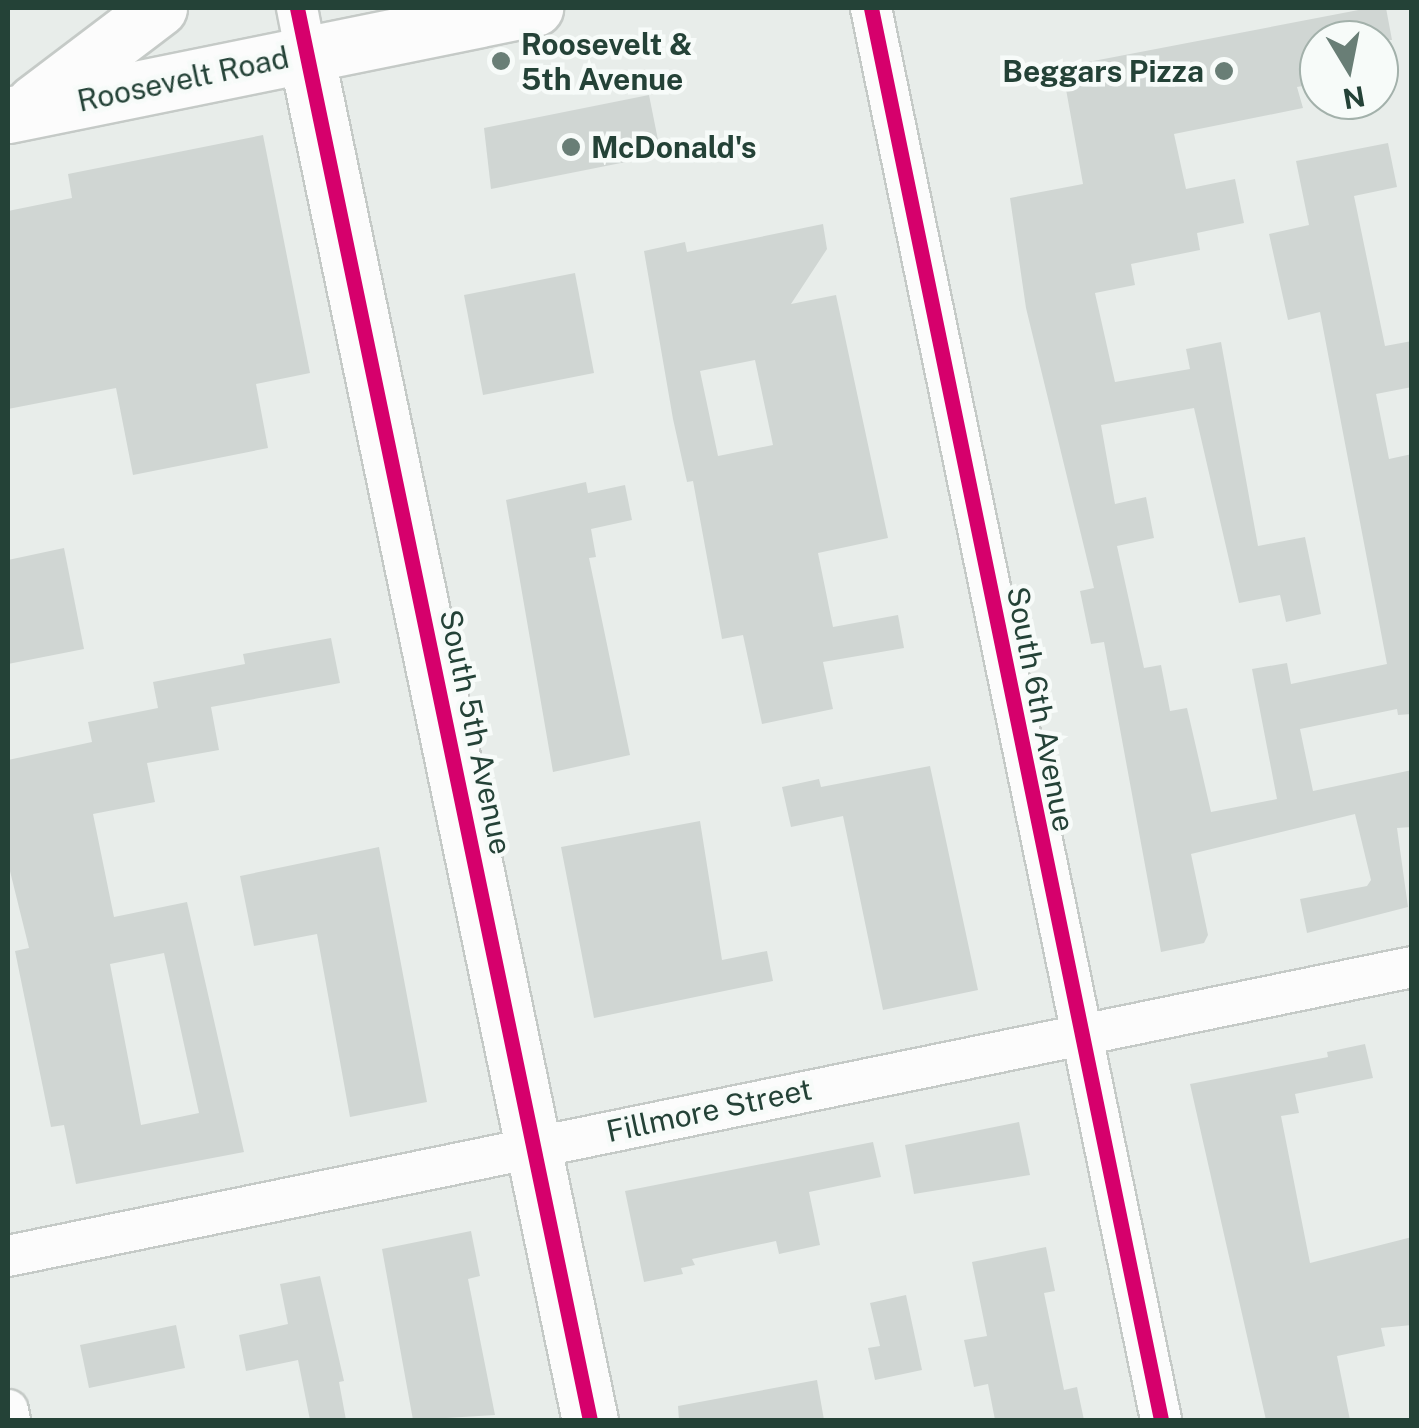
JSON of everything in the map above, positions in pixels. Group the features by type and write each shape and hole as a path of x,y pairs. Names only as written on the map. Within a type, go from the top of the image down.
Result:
{"street":[{"path":"15,114 159,8"},
{"name":"Roosevelt Road","path":"15,114 302,31 535,8"},
{"name":"South 6th Avenue","path":"871,8 1161,1420"},
{"name":"South 5th Avenue","path":"302,31 590,1420"},
{"name":"Fillmore Street","path":"8,1256 1412,966"},
{"path":"8,1410 10,1420"}],"building":[{"path":"1386,8 1388,20 1307,20"},
{"path":"1299,21 1299,109 1174,134 1186,189 1235,179 1244,223 1197,233 1200,250 1131,264 1135,285 1095,293 1115,382 1190,369 1186,349 1221,342 1258,546 1305,537 1321,614 1286,622 1280,595 1239,603 1194,408 1101,425 1115,504 1146,497 1154,538 1117,546 1144,668 1161,665 1170,711 1187,708 1211,812 1277,799 1252,669 1287,663 1291,684 1387,664 1320,312 1288,320 1269,234 1309,225 1296,161 1388,143 1397,187 1354,196 1385,346 1412,341 1412,387 1376,394 1389,459 1412,454 1412,714 1398,715 1397,709 1300,729 1313,791 1412,770 1412,827 1397,828 1408,907 1307,933 1300,899 1367,886 1371,880 1355,814 1191,854 1208,935 1204,943 1161,952 1104,642 1091,644 1080,591 1094,588 1026,308 1010,198 1083,184 1062,67"},
{"name":"McDonald's","path":"649,95 661,155 491,189 484,128"},
{"path":"263,135 310,373 256,384 268,448 133,475 116,388 8,409 8,211 72,198 68,174"},
{"path":"823,224 827,249 791,304 836,295 888,538 818,553 833,627 898,615 904,648 823,662 833,709 762,724 743,635 722,639 693,481 687,482 673,419 644,251 685,242 687,252","holes":["755,360 773,445 718,456 700,371"]},
{"path":"575,273 594,373 483,395 464,295"},
{"path":"586,482 588,493 625,485 632,520 591,529 596,557 589,558 630,755 553,772 506,500"},
{"path":"64,548 84,649 8,664 8,560"},
{"path":"331,638 340,683 211,707 219,750 147,763 155,802 93,814 114,917 187,902 244,1152 76,1184 64,1125 51,1127 15,951 29,948 8,863 8,760 92,742 88,722 158,708 153,682 245,664 243,654","holes":["164,953 199,1113 141,1125 110,964"]},
{"path":"930,766 978,990 883,1010 843,816 791,827 782,787 819,779 821,787"},
{"path":"700,821 722,960 767,951 773,981 594,1018 561,847"},
{"path":"379,847 427,1102 350,1117 317,934 254,946 240,876"},
{"path":"1365,1044 1373,1078 1295,1094 1299,1113 1281,1116 1310,1263 1412,1237 1412,1325 1381,1328 1385,1346 1337,1356 1350,1420 1266,1420 1190,1084 1328,1057 1327,1052"},
{"path":"1019,1122 1030,1175 914,1194 905,1145"},
{"path":"873,1142 881,1177 809,1192 820,1245 779,1254 776,1241 692,1259 695,1265 681,1268 683,1274 644,1282 625,1191"},
{"path":"471,1231 480,1276 468,1279 495,1415 413,1420 382,1249"},
{"path":"1046,1247 1055,1291 1044,1293 1064,1390 1077,1387 1084,1420 995,1420 988,1384 974,1387 964,1340 987,1336 972,1262"},
{"path":"320,1276 344,1381 339,1382 346,1420 310,1420 298,1360 246,1371 239,1335 288,1324 280,1284"},
{"path":"906,1295 922,1370 875,1380 868,1348 880,1346 870,1303"},
{"path":"176,1325 185,1368 89,1388 80,1345"},
{"path":"817,1380 824,1420 679,1420 678,1406"}],"cycle path":[{"path":"297,8 590,1420"},
{"path":"871,8 1161,1420"}],"place":[{"name":"Roosevelt & 5th Avenue","path":"501,61"},
{"name":"Beggars Pizza","path":"1224,71"},
{"name":"McDonald's","path":"571,147"}]}
